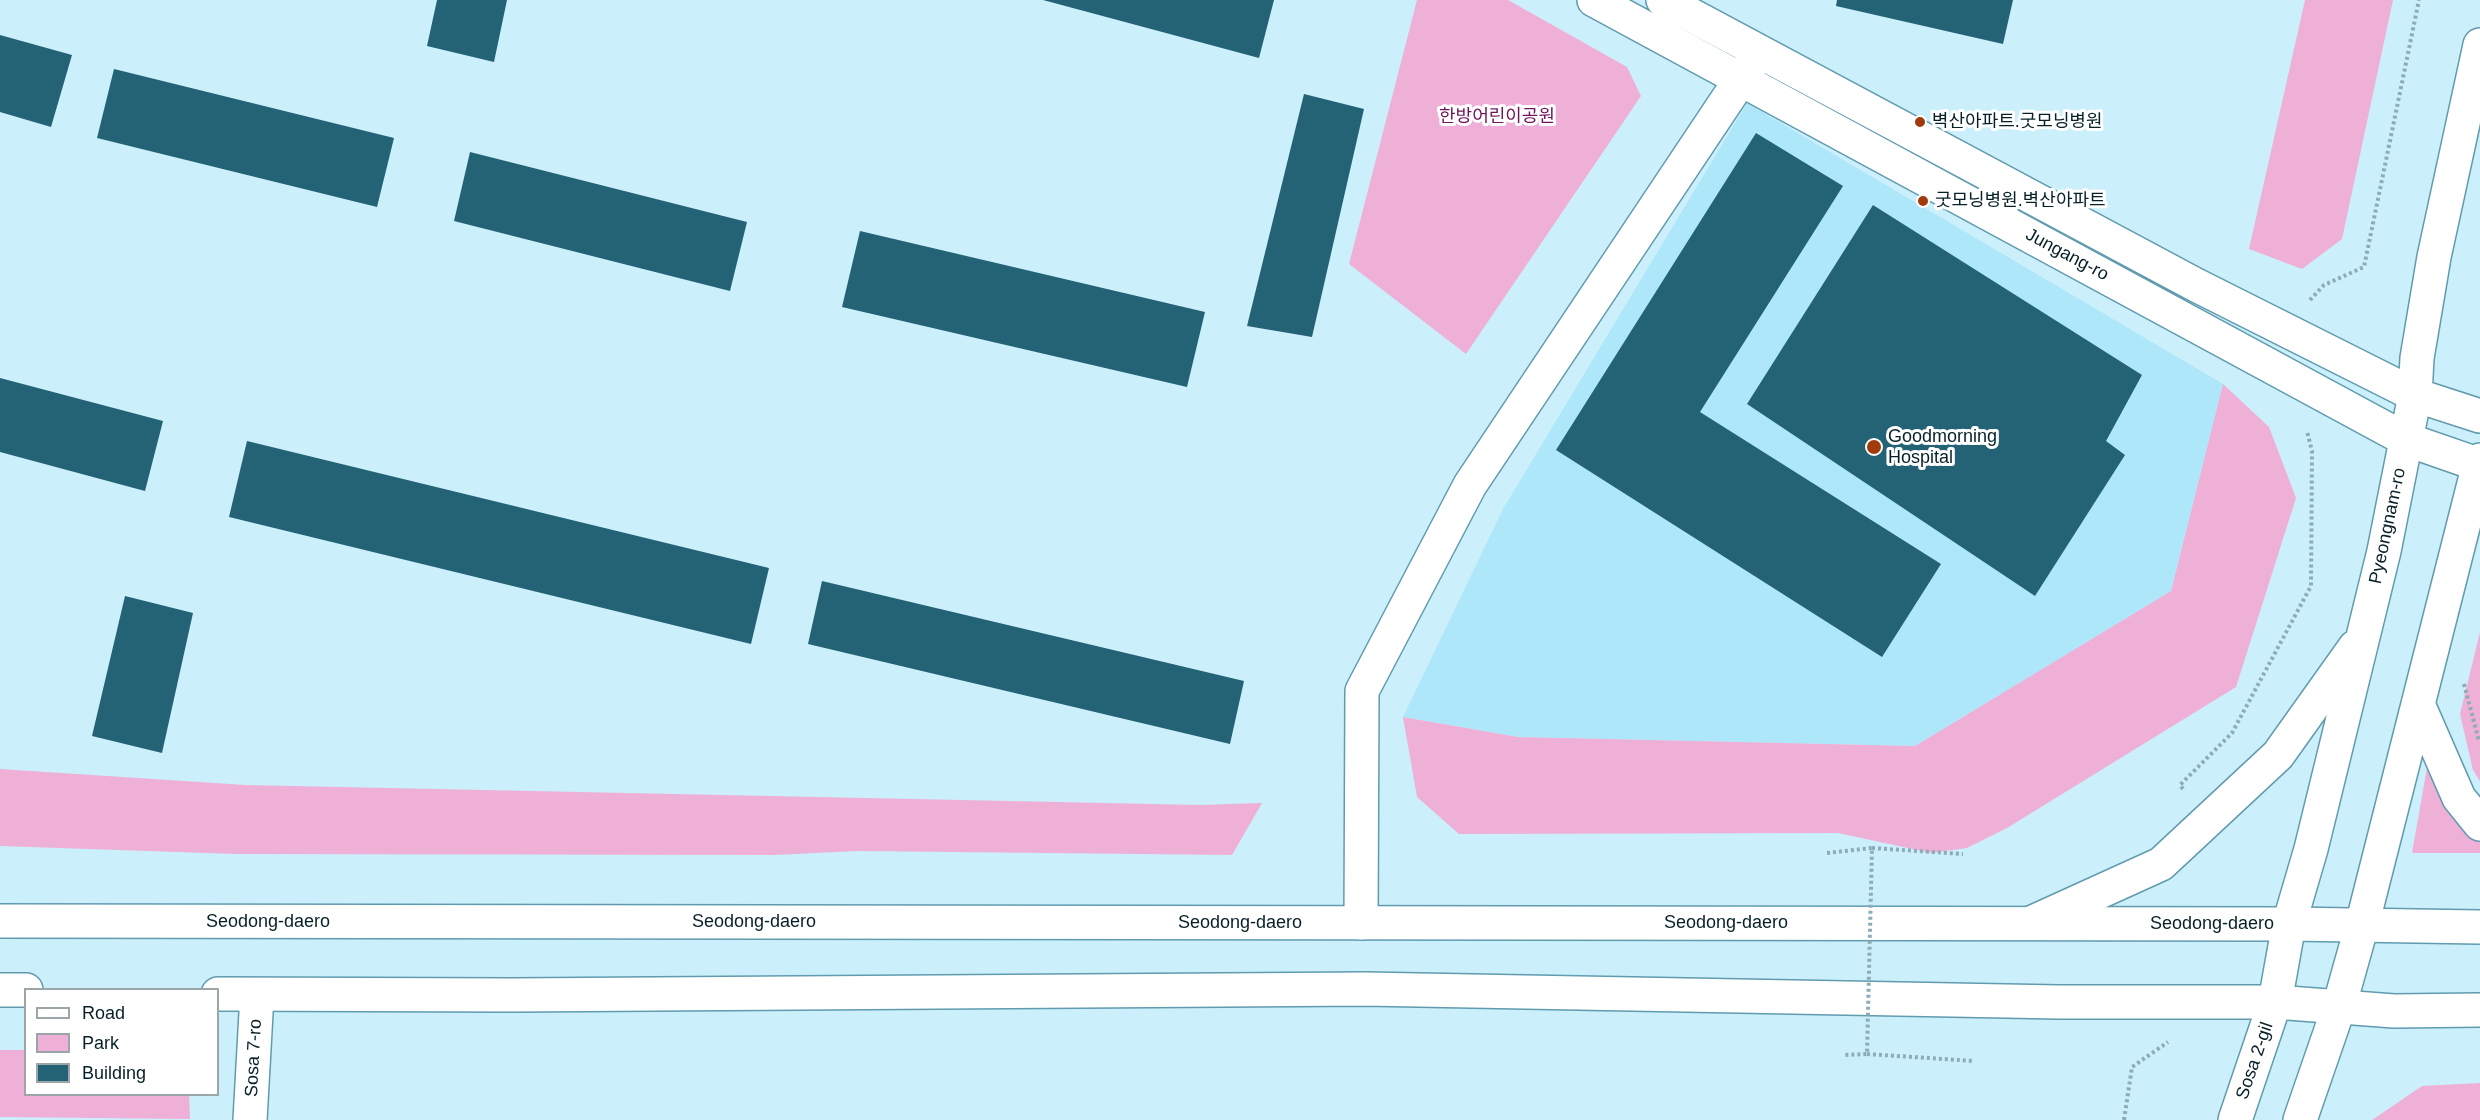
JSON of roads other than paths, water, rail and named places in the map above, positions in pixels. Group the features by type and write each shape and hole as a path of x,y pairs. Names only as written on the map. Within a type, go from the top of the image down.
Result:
{"main road":[{"name":"Jungang-ro","path":"1594,0 2406,439 2480,464"},
{"name":"Jungang-ro","path":"1663,0 2196,285 2415,395 2480,416"},
{"name":"Pyeongnam-ro","path":"2275,1002 2289,924 2311,849 2384,551 2415,395 2417,358 2434,256 2480,45"},
{"path":"1361,923 1362,690 1470,485 1759,51"},
{"path":"2300,1120 2339,1007 2362,925 2480,464"},
{"path":"2031,923 2161,864 2278,755 2364,633"},
{"path":"2418,704 2459,798 2480,824"},
{"name":"Seodong-daero","path":"0,921 2031,923 2480,927"},
{"path":"219,994 525,995 1365,988 2048,1002 2275,1002 2394,1011 2480,1010"},
{"path":"0,990 24,990"},
{"name":"Sosa 7-ro","path":"250,1120 257,995"},
{"name":"Sosa 2-gil","path":"2235,1120 2275,1002"}],"place":[{"name":"벽산아파트.굿모닝병원","path":"1920,122"},
{"name":"굿모닝병원.벽산아파트","path":"1923,201"},
{"name":"Goodmorning Hospital","path":"1874,447"}],"park label":[{"name":"한방어린이공원","path":"1497,117"}]}
